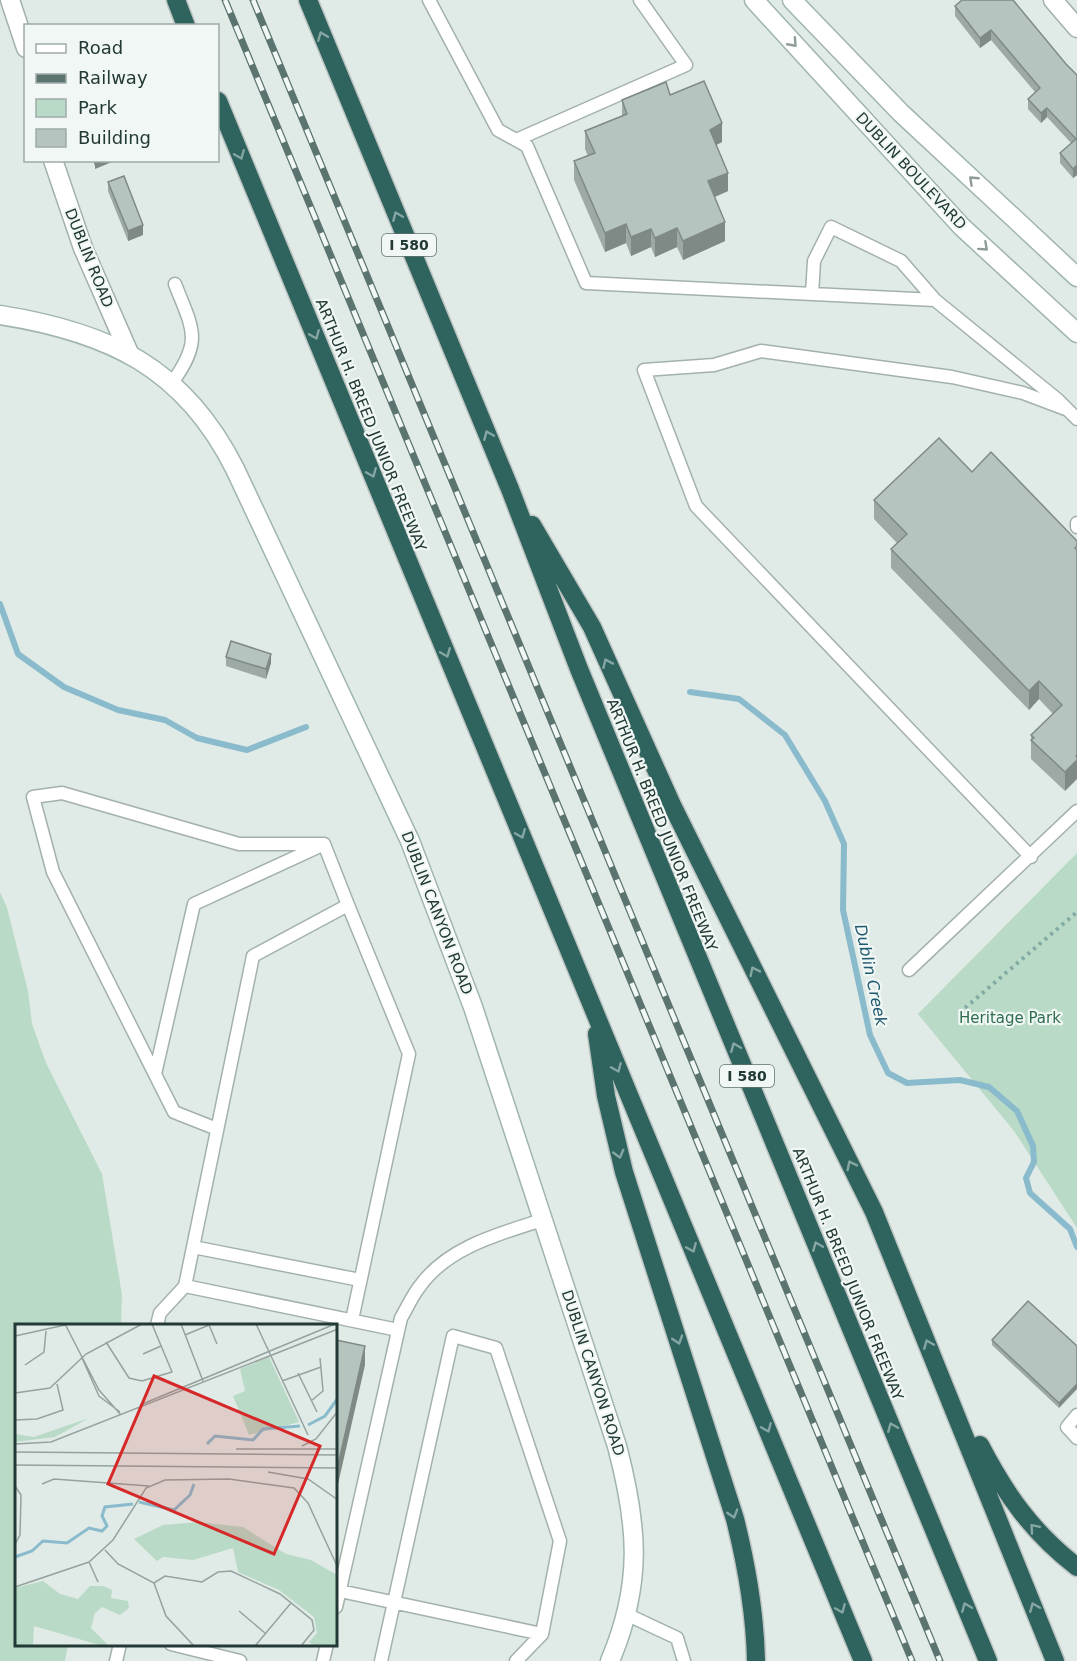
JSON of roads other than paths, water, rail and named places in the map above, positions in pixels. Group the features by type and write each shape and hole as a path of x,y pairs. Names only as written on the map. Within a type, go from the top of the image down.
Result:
{"highway":[{"path":"176,0 185,24"},
{"name":"ARTHUR H. BREED JUNIOR FREEWAY","path":"308,0 510,489 579,669 988,1661"},
{"name":"ARTHUR H. BREED JUNIOR FREEWAY","path":"219,103 863,1661"},
{"path":"510,489 592,627 672,805 874,1212 1056,1661"},
{"path":"595,1014 606,1096 624,1172 745,1558 755,1613 756,1661"},
{"path":"950,1398 1018,1509 1049,1545 1077,1567"}],"main road":[{"path":"10,0 24,42"},
{"name":"DUBLIN BOULEVARD","path":"754,0 962,226 1077,333"},
{"path":"792,0 901,113 1077,277"},
{"path":"1053,0 1077,28"},
{"name":"DUBLIN ROAD","path":"54,162 83,248 129,353"},
{"name":"DUBLIN CANYON ROAD","path":"0,315 66,328 96,337 129,353 172,383 203,416 229,455 410,841 473,1007 617,1446 629,1492 635,1535 632,1588 628,1616 610,1661"}],"lane":[{"path":"429,0 498,130 527,146 586,283 934,300"},
{"path":"516,140 686,65 640,0"},
{"path":"812,294 814,261 831,227 901,261 934,300 1073,415"},
{"path":"172,383 188,360 192,336 175,284"},
{"path":"1030,857 696,506 644,370 714,365 761,351 952,376 1023,393 1073,415"},
{"path":"217,1129 174,1112 53,873 33,797 62,794 239,844 324,844"},
{"path":"909,970 1077,811"},
{"path":"324,844 409,1054 352,1320"},
{"path":"154,1074 194,904 324,844"},
{"path":"157,1324 160,1313 185,1286 253,956 348,905"},
{"path":"338,1598 401,1318 419,1286 434,1269 451,1256 494,1236 542,1220"},
{"path":"193,1247 360,1280"},
{"path":"185,1286 398,1330"},
{"path":"381,1661 453,1336 496,1348 561,1542 542,1634 516,1661"},
{"path":"1077,1414 1067,1427 1077,1438"},
{"path":"340,1591 542,1634"},
{"path":"628,1616 677,1638 684,1661"},
{"path":"116,1661 120,1646"},
{"path":"179,1646 240,1661"},
{"path":"323,1661 327,1646"}],"waterway":[{"name":"Dublin Creek","path":"0,604 18,654 64,687 118,710 165,720 197,738 247,750 306,727"},
{"name":"Dublin Creek","path":"690,692 739,699 785,735 825,801 844,844 843,910 870,1035 888,1073 907,1083 960,1080 989,1087 1017,1111 1033,1146 1034,1162 1026,1178 1030,1193 1070,1229 1077,1247"}],"railway":[{"path":"225,0 912,1661"},
{"path":"253,0 940,1661"}],"park label":[{"name":"Heritage Park","path":"1010,1018"}]}
